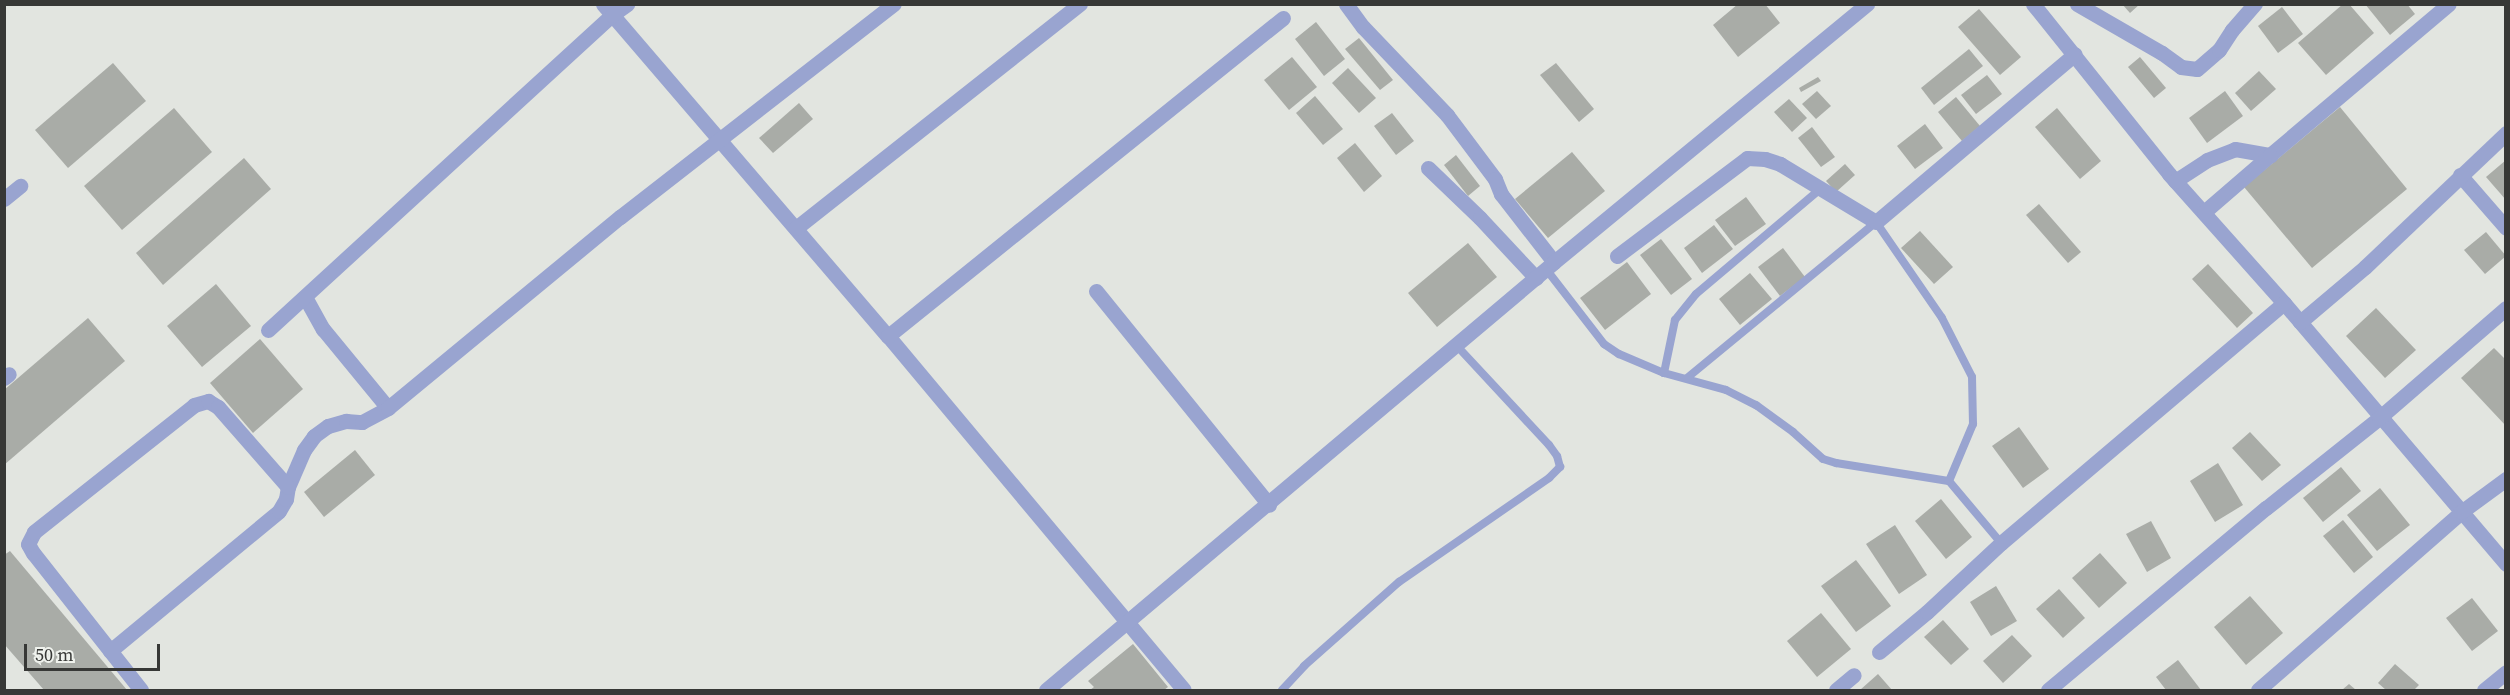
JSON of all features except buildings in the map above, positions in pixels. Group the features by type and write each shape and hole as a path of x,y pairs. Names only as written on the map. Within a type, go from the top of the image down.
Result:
{"street":[{"path":"268,330 608,10 627,4"},
{"path":"110,651 279,511 286,500 288,487 304,450 314,436 328,426 346,422 362,422 388,408 620,217 894,4"},
{"path":"796,228 1080,4"},
{"path":"1346,4 1363,27 1447,116 1495,179 1545,269"},
{"path":"1047,690 1269,505 1545,269 1867,4"},
{"path":"2077,4 2162,53 2181,67 2197,69 2219,50 2232,30 2255,4"},
{"path":"2204,212 2449,4"},
{"path":"2042,8 2075,54 2175,181 2284,303 2379,418 2505,564"},
{"path":"608,10 888,336 1126,624 1184,690"},
{"path":"888,336 1282,18"},
{"path":"1617,256 1747,158 1766,159 1780,164 1819,190 1876,222 2075,54"},
{"path":"2300,322 2365,267 2505,133"},
{"path":"2175,181 2207,160 2235,150 2270,155"},
{"path":"1428,168 1480,218 1545,269"},
{"path":"2460,175 2505,228"},
{"path":"4,199 20,186"},
{"path":"1096,291 1269,505"},
{"path":"305,297 323,329 388,408"},
{"path":"1879,652 1928,612 2001,543 2284,303"},
{"path":"2048,690 2266,508 2379,418 2505,308"},
{"path":"141,690 33,553 28,543 34,532 194,405 208,401 218,407 288,487"},
{"path":"2258,690 2461,512 2505,479"},
{"path":"2484,690 2505,672"},
{"path":"1836,690 1854,675"}],"lane":[{"path":"1664,373 1675,320 1696,294 1819,190"},
{"path":"1688,378 1876,222 1942,318 1972,377 1974,424 1949,481"},
{"path":"1545,269 1604,344 1619,354 1664,373 1726,390 1756,405 1794,432 1823,459 1949,481 2001,543"},
{"path":"1282,690 1304,666 1399,582 1549,478 1560,467 1557,456 1549,445 1457,346"}]}
